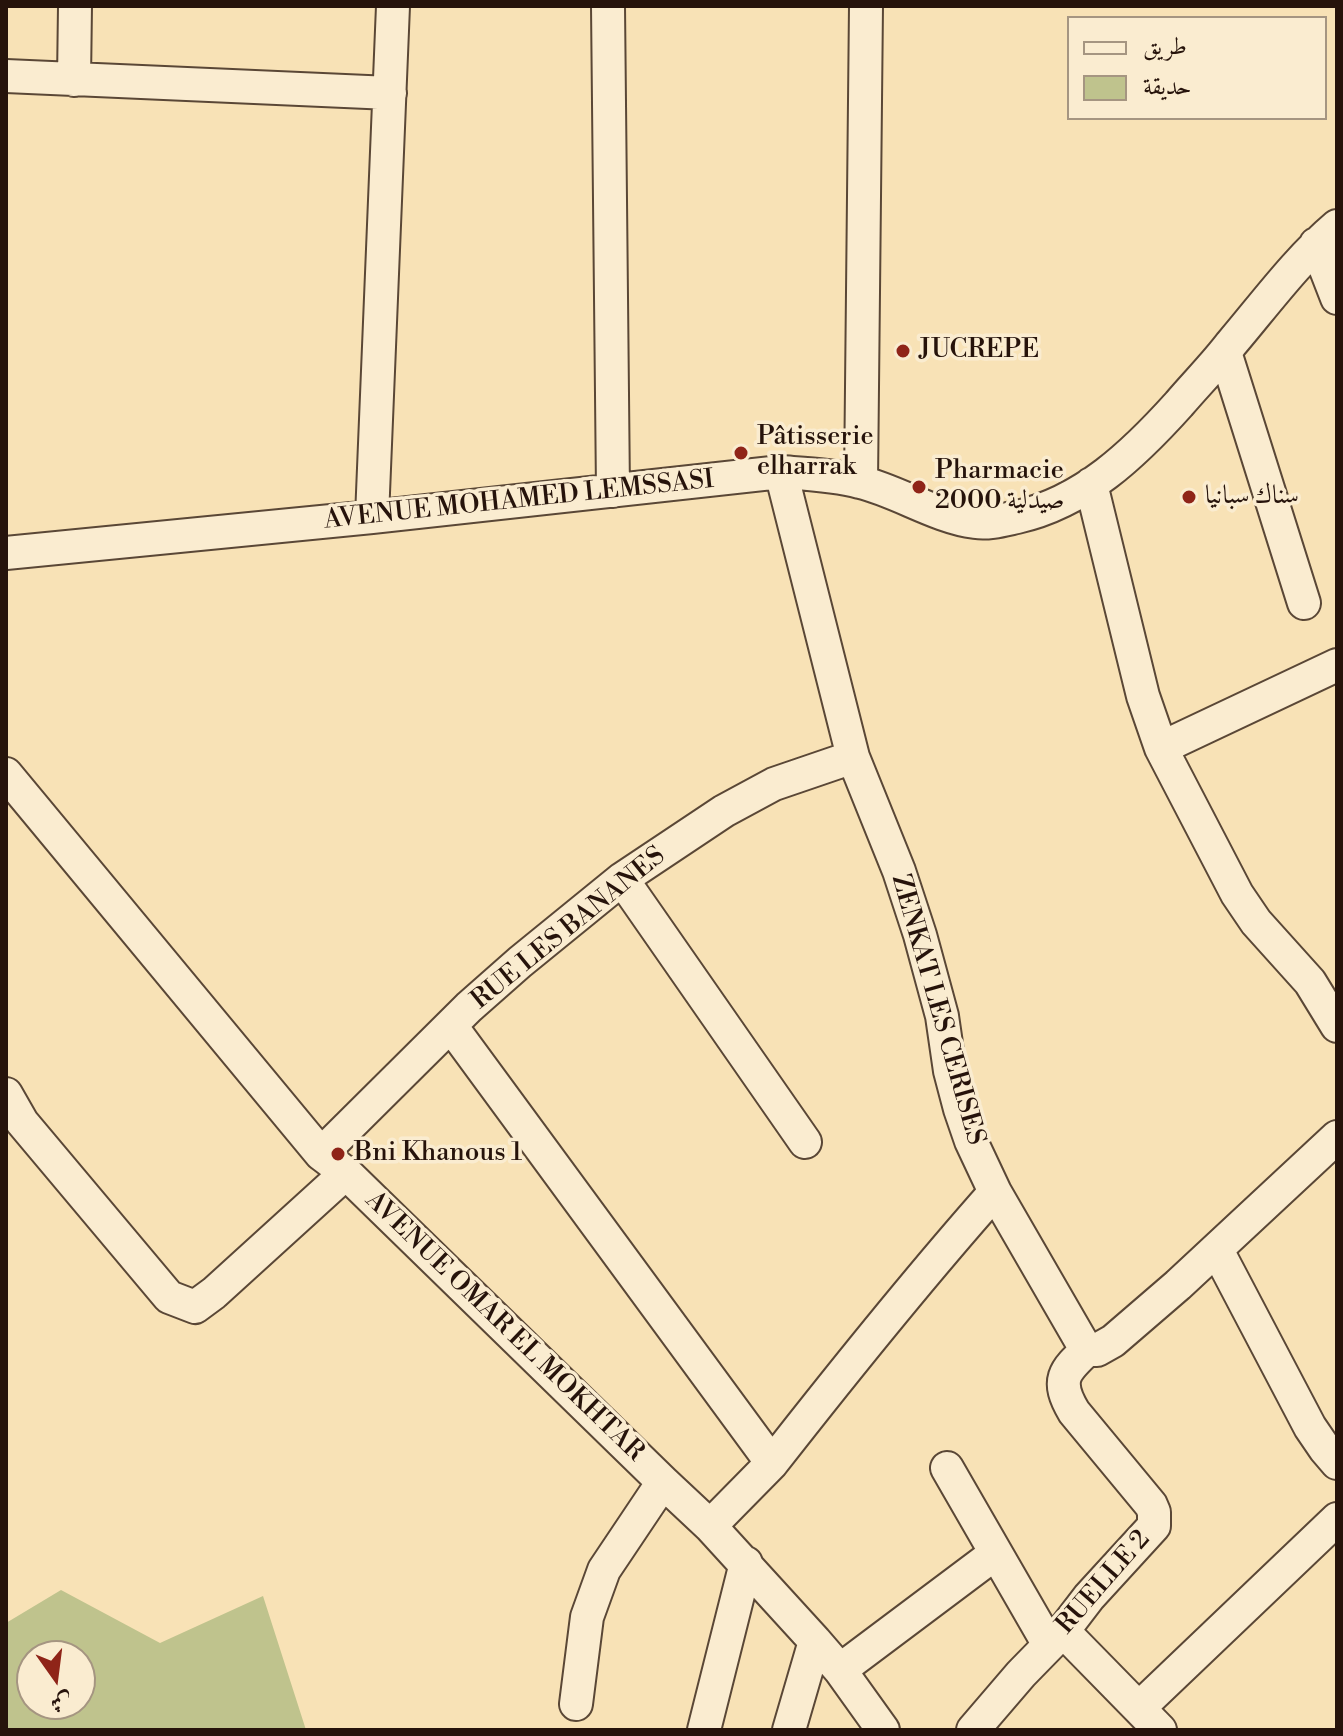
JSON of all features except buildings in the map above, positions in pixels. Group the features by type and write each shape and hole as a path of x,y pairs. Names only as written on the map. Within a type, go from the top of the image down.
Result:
{"street":[{"path":"74,80 75,6"},
{"path":"372,517 393,6"},
{"path":"608,6 613,491"},
{"path":"861,482 866,6"},
{"path":"6,76 390,93"},
{"path":"1326,235 1337,298"},
{"name":"AVENUE MOHAMED LEMSSASI","path":"6,553 781,472 861,482 954,517 976,522 1001,521 1031,514 1073,497 1123,462 1149,438 1326,235"},
{"path":"1225,352 1304,603"},
{"name":"ZENKAT LES CERISES","path":"781,472 853,757 916,922 942,1016 950,1071 971,1141 995,1192 1077,1336 1088,1349"},
{"path":"1091,484 1143,696 1161,748 1237,894 1256,922 1310,982 1337,1026"},
{"path":"1161,748 1337,665"},
{"name":"RUE LES BANANES","path":"6,1094 22,1122 169,1297 195,1307 214,1293 333,1163 451,1026 520,962 622,879 724,811 774,784 853,757"},
{"name":"AVENUE OMAR EL MOKHTAR","path":"6,774 333,1163 746,1563 840,1670 883,1730"},
{"path":"622,879 805,1142"},
{"path":"451,1026 772,1463"},
{"path":"1088,1349 1097,1350 1113,1341 1217,1250 1337,1137"},
{"path":"710,1526 772,1463 892,1312 995,1192"},
{"path":"1217,1250 1310,1427 1337,1463"},
{"name":"RUELLE 2","path":"973,1730 1150,1532 1155,1521 1151,1505 1074,1412 1066,1395 1063,1384 1065,1372 1088,1349"},
{"path":"947,1468 996,1553 1056,1638 1145,1721 1337,1519"},
{"path":"576,1704 587,1617 604,1570 663,1482"},
{"path":"840,1670 996,1553"},
{"path":"704,1730 746,1563"},
{"path":"789,1730 815,1641"}],"green space":[{"path":"61,1590 160,1643 263,1596 306,1730 6,1730 6,1623"}],"place":[{"name":"JUCREPE","path":"903,351"},
{"name":"Pâtisserie elharrak","path":"741,453"},
{"name":"Pharmacie 2000 صيدلية","path":"919,487"},
{"name":"سناك سبانيا","path":"1189,497"},
{"name":"Bni Khanous 1","path":"338,1154"}]}
